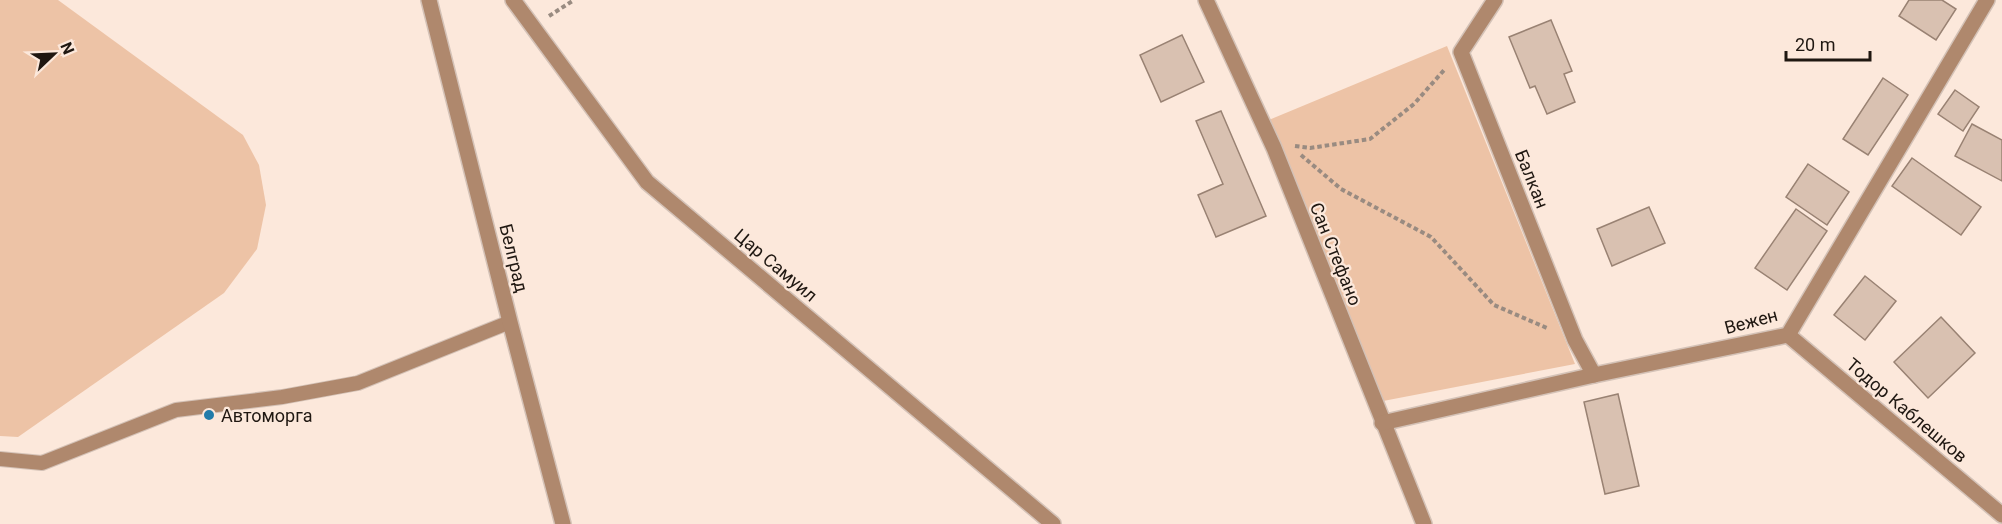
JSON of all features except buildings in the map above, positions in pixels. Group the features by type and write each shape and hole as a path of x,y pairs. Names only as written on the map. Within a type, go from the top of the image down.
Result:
{"street":[{"name":"Белград","path":"429,0 563,524"},
{"name":"Цар Самуил","path":"513,0 647,182 1053,524"},
{"name":"Сан Стефано","path":"1206,0 1274,148 1424,524"},
{"path":"1461,52 1495,0"},
{"name":"Вежен","path":"1382,423 1594,375 1788,335 1987,0"},
{"name":"Балкан","path":"1461,52 1575,340 1594,375"},
{"name":"Тодор Каблешков","path":"1788,335 2002,515"}],"lane":[{"path":"0,459 42,463 176,410 282,398 358,383 510,322"}],"path":[{"path":"1461,52 1414,104 1370,139 1310,148 1289,145 1341,189 1431,237 1494,305 1575,340"}],"shaded area":[{"path":"0,0 58,0 243,135 259,165 266,205 257,249 224,293 18,437 0,436"},
{"path":"1447,46 1575,364 1378,402 1257,125"}],"place":[{"name":"Автоморга","path":"209,415"}]}
